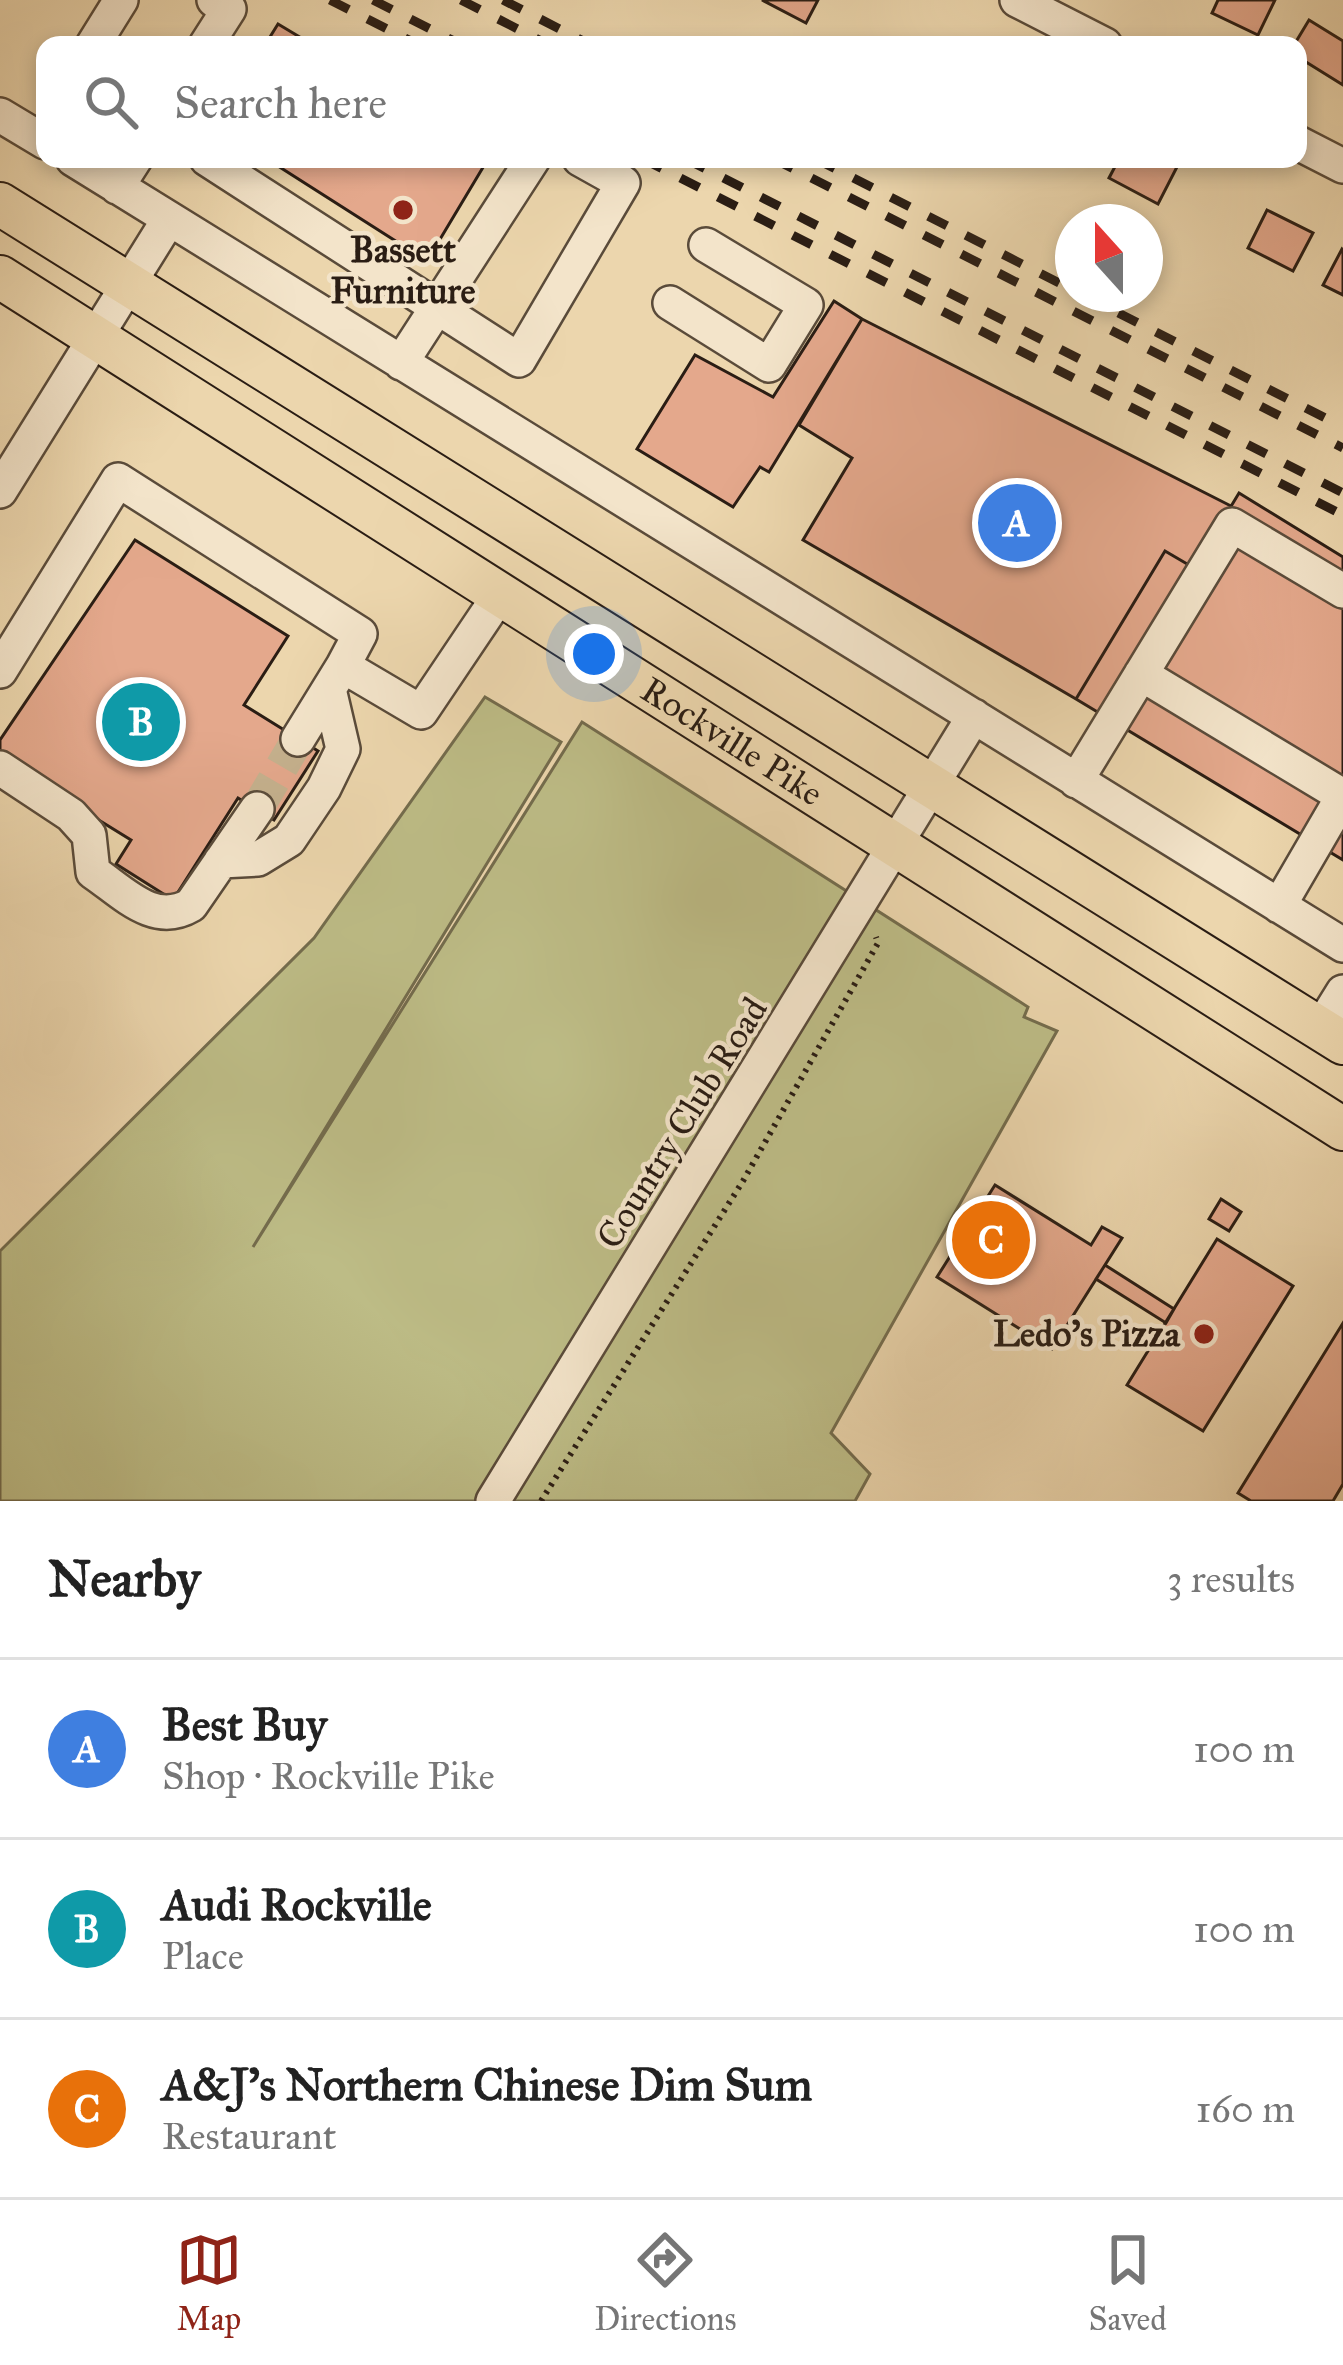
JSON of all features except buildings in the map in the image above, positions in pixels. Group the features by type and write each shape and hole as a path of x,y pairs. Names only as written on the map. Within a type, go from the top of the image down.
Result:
{"main road":[{"name":"Rockville Pike","path":"0,204 1332,1036"},
{"name":"Rockville Pike","path":"0,277 1343,1129"},
{"path":"501,593 535,540"}],"street":[{"path":"99,36 121,0"},
{"path":"212,36 229,9 214,0"},
{"path":"1019,0 1088,36"},
{"path":"0,115 36,137"},
{"path":"1307,148 1343,166"},
{"path":"221,168 519,360 623,183 596,168"},
{"path":"401,363 527,168"},
{"path":"126,173 169,219 1343,945"},
{"path":"0,491 169,219"},
{"path":"670,303 769,365 806,304 706,245"},
{"path":"0,671 118,480 360,634 298,739"},
{"path":"1076,781 1232,525 1343,591"},
{"path":"336,677 422,712 501,593"},
{"path":"1141,674 1343,796 1279,906"},
{"path":"221,861 258,859 289,840 324,788 343,749 336,677"},
{"name":"Country Club Road","path":"493,1501 974,716"},
{"path":"0,768 71,815 89,835 93,872 157,915 175,914 191,905 256,809"},
{"path":"1332,1036 1343,992"}],"path":[{"path":"541,1501 743,1181 878,943 873,922"}],"shaded area":[{"path":"485,697 561,742 253,1247 582,722 1028,1007 1024,1017 1057,1031 831,1433 870,1474 855,1501 0,1501 0,1251 314,938"}],"tunnel":[{"path":"257,809 298,739"}],"railway":[{"path":"330,0 401,36"},
{"path":"373,0 444,36"},
{"path":"461,0 531,36"},
{"path":"503,0 573,36"},
{"path":"661,168 1343,515"},
{"path":"704,168 1343,493"},
{"path":"792,168 1343,448"},
{"path":"834,168 1055,281"},
{"path":"1116,312 1343,427"}],"place":[{"name":"Bassett Furniture","path":"403,210"},
{"name":"Best Buy","path":"1017,523"},
{"name":"Audi Rockville","path":"141,722"},
{"name":"A&J's Northern Chinese Dim Sum","path":"991,1240"},
{"name":"Ledo's Pizza","path":"1204,1334"}]}
